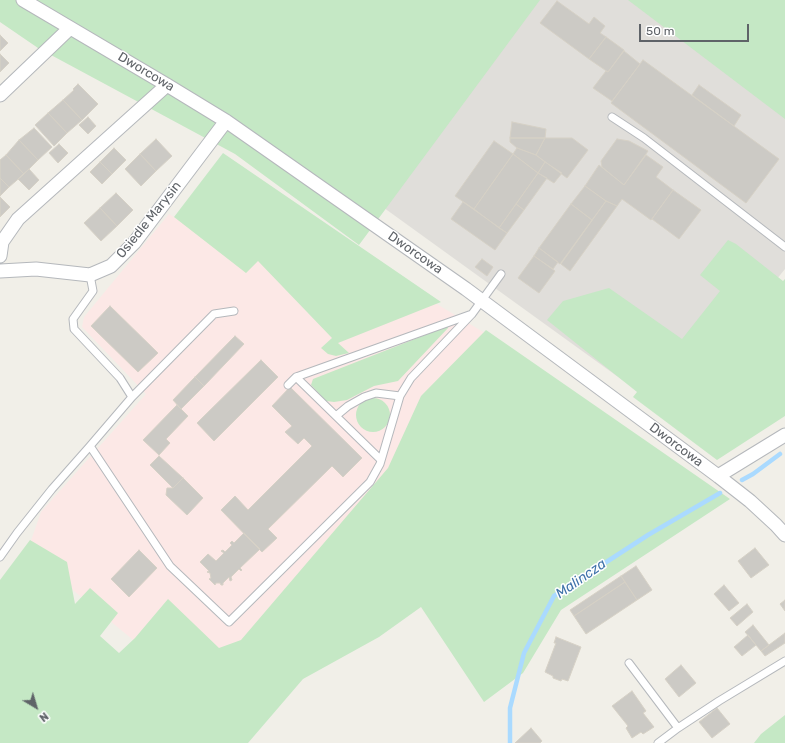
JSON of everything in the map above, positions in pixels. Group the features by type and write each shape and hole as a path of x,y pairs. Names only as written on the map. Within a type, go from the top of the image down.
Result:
{"street":[{"name":"Dworcowa","path":"23,0 167,84 226,121 482,300 718,476 750,501 776,525 785,536"},
{"path":"0,95 70,28"},
{"path":"0,256 2,242 18,219 167,84"},
{"name":"Osiedle Marysin","path":"0,271 36,269 90,275 111,266 134,243 226,121"},
{"path":"718,476 785,435"}],"lane":[{"path":"612,117 650,143 785,247"},
{"path":"90,446 170,566 229,622 370,482 381,460 400,396 410,378 472,314 501,274"},
{"path":"90,275 93,291 73,319 74,329 120,378 132,397"},
{"path":"0,557 52,489 132,397 214,314 234,311"},
{"path":"288,385 296,377 472,314"},
{"path":"296,377 381,460"},
{"path":"336,416 348,406 364,397 376,393 400,396"},
{"path":"658,743 718,701 785,662"},
{"path":"629,663 678,728"}],"shaded area":[{"path":"515,0 633,0 785,112 785,269 772,285 650,400 380,205"},
{"path":"169,214 243,262 254,252 427,298 488,335 213,725 150,654 27,552 41,512 146,394 82,327 84,317"}],"green space":[{"path":"0,0 540,0 359,245 235,154 38,48 0,22"},
{"path":"628,0 785,0 785,119"},
{"path":"223,153 441,302 338,343 349,353 336,356 328,354 321,348 332,338 258,261 246,273 174,217"},
{"path":"728,240 736,244 783,281 785,279 785,416 717,460 633,397 637,392 547,320 563,301 609,288 682,339 720,291 700,275"},
{"path":"448,326 448,328 398,381 374,386 347,400 334,402 326,401 311,385 313,379"},
{"path":"486,330 730,499 561,610 523,673 484,702 421,607 379,637 303,679 248,743 0,743 0,580 30,540 67,562 75,604 90,588 118,613 100,636 119,653 135,638 168,599 219,648 241,640 388,468 421,396"},
{"path":"376,398 385,403 389,408 389,422 385,427 380,431 370,432 366,431 357,422 356,412 357,408 366,399"},
{"path":"785,715 785,743 754,743 761,734"}],"building":[{"path":"557,1 589,24 594,17 605,26 600,33 606,37 589,59 540,23"},
{"path":"0,35 8,43 0,51"},
{"path":"606,37 624,50 608,72 589,59"},
{"path":"624,51 640,64 612,101 593,88 606,71 608,72"},
{"path":"0,54 9,63 0,72"},
{"path":"643,60 779,159 746,203 611,103"},
{"path":"78,84 98,104 82,120 63,100"},
{"path":"699,85 741,115 734,126 692,95"},
{"path":"63,100 82,120 67,133 48,113"},
{"path":"48,113 67,133 54,146 35,125"},
{"path":"88,117 96,126 88,134 79,125"},
{"path":"512,122 546,129 545,138 510,138"},
{"path":"34,128 52,147 38,160 19,140"},
{"path":"510,138 545,138 536,155 517,148 510,142"},
{"path":"545,138 572,138 588,150 567,178 536,155"},
{"path":"156,139 172,156 156,171 140,154"},
{"path":"617,139 629,141 648,151 624,185 602,167 601,161"},
{"path":"19,140 38,160 24,174 6,155"},
{"path":"494,141 513,154 474,209 455,196"},
{"path":"59,144 68,153 58,163 49,153"},
{"path":"114,148 126,160 112,174 100,162"},
{"path":"517,148 536,155 545,162 538,173 513,154"},
{"path":"140,154 156,171 141,186 125,169"},
{"path":"513,154 538,173 499,228 474,209"},
{"path":"6,155 24,174 9,187 0,178 0,160"},
{"path":"646,155 663,167 656,177 673,190 651,220 622,199 617,206 606,201 585,186 599,165 624,185"},
{"path":"100,162 112,174 102,184 90,172"},
{"path":"545,162 562,173 554,183 538,173"},
{"path":"29,169 39,180 29,190 18,179"},
{"path":"538,173 547,178 524,210 516,204"},
{"path":"0,178 9,187 0,196"},
{"path":"585,186 606,201 592,220 571,204"},
{"path":"673,190 701,210 679,239 652,219"},
{"path":"116,193 133,210 117,226 100,208"},
{"path":"0,197 10,207 0,217"},
{"path":"606,201 617,206 570,271 561,264"},
{"path":"463,202 507,233 495,250 451,219"},
{"path":"516,204 524,210 507,233 499,228"},
{"path":"571,204 592,220 560,264 539,248"},
{"path":"100,208 117,226 101,241 84,223"},
{"path":"539,248 558,262 553,269 534,256"},
{"path":"534,256 555,271 539,293 518,278"},
{"path":"482,259 493,267 487,276 475,267"},
{"path":"110,306 158,353 138,372 91,326"},
{"path":"235,336 244,344 204,386 195,377"},
{"path":"261,360 278,377 214,441 197,423"},
{"path":"195,377 204,386 181,409 173,400"},
{"path":"290,387 362,458 343,477 332,466 268,529 277,538 262,552 221,510 235,496 248,510 312,446 304,438 298,444 285,432 292,426 272,406"},
{"path":"177,405 188,416 166,439 170,443 159,455 143,440"},
{"path":"159,456 183,478 173,488 150,465"},
{"path":"183,478 203,498 187,515 166,495 167,488 173,488"},
{"path":"244,533 260,549 240,568 242,570 241,571 239,569 231,577 232,580 230,581 229,577 223,585 216,583 215,585 209,579 211,578 210,573 207,572 209,571 200,562 208,554 216,561 224,553 221,551 223,550 225,552 232,545 230,543 232,541 234,543"},
{"path":"755,548 769,565 751,578 738,561"},
{"path":"139,550 157,568 129,597 111,579"},
{"path":"636,566 652,590 637,600 621,576"},
{"path":"621,576 625,582 574,616 570,610"},
{"path":"625,582 637,600 586,634 574,616"},
{"path":"724,585 739,603 729,611 714,594"},
{"path":"785,600 785,611 780,604"},
{"path":"747,604 753,612 737,626 730,618"},
{"path":"753,625 769,645 761,651 745,632"},
{"path":"785,633 785,643 765,656 761,651"},
{"path":"748,635 756,645 742,656 734,647"},
{"path":"556,637 581,647 568,681 562,679 561,681 553,678 553,676 545,672 556,643 554,643"},
{"path":"681,665 696,683 679,697 665,679"},
{"path":"632,691 646,711 643,713 654,727 643,734 641,732 632,738 626,728 628,726 612,706"},
{"path":"717,708 730,724 712,738 699,722"},
{"path":"531,728 542,741 540,743 515,743"}],"waterway":[{"name":"Malincza","path":"742,480 753,474 780,454"},
{"name":"Malincza","path":"510,743 510,708 524,653 554,596 648,535 720,493"}]}
